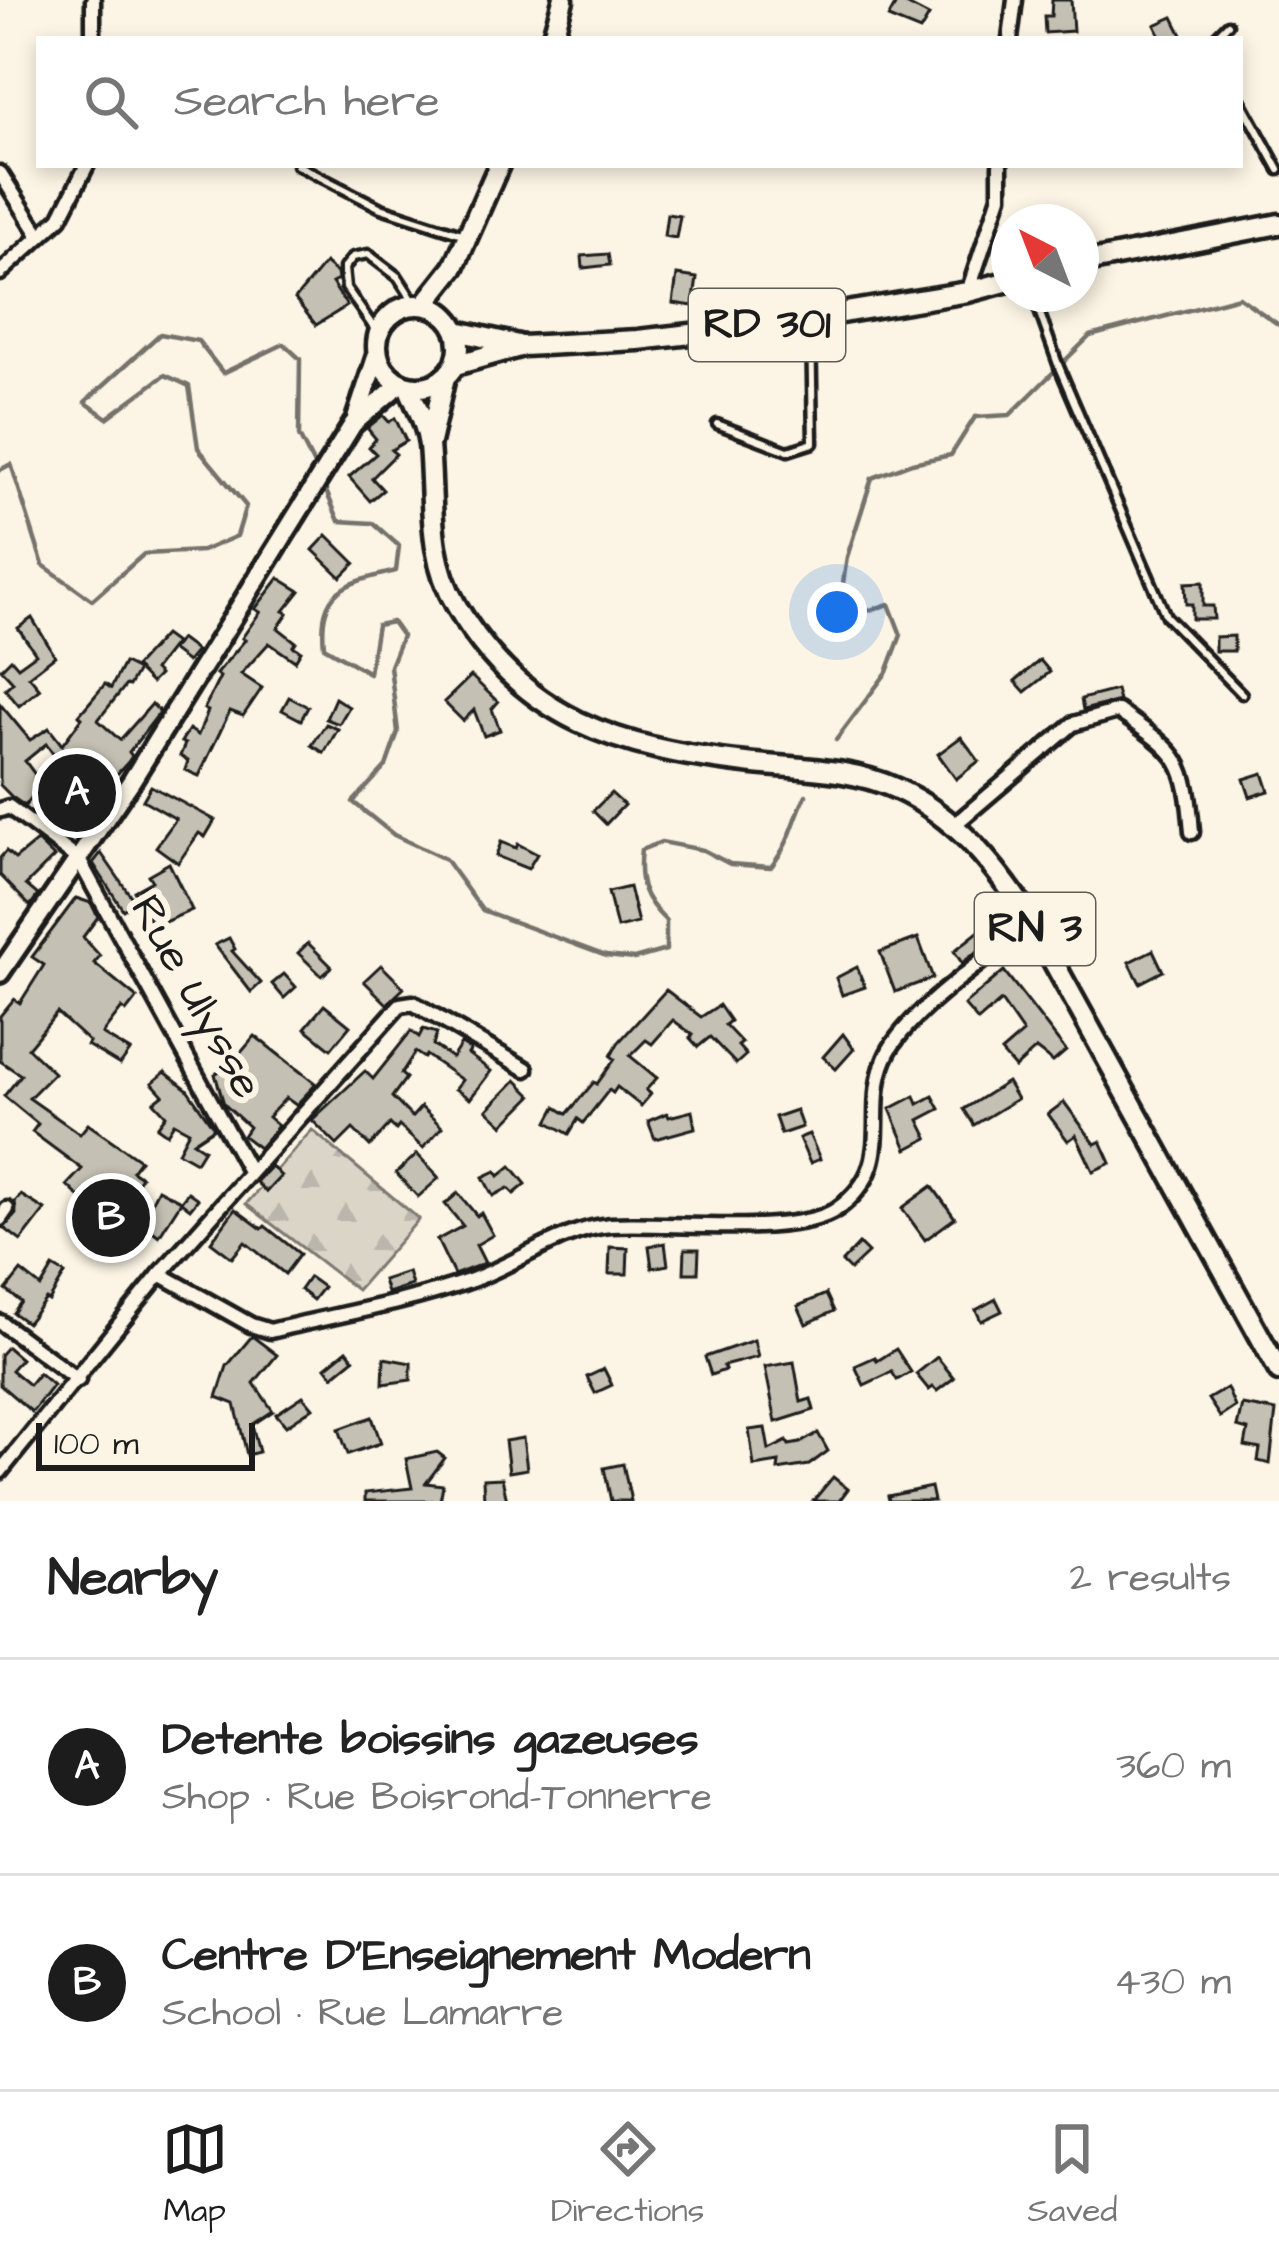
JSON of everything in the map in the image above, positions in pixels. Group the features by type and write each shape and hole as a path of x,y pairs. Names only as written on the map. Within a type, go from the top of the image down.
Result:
{"main road":[{"path":"553,36 563,0"},
{"path":"0,973 79,860 313,493 353,424 387,320 400,309 420,305 454,267 498,168"},
{"path":"1099,259 1279,224"},
{"path":"378,343 389,375 404,384 434,384 450,371 460,348 452,323 454,267"},
{"name":"RD 301","path":"450,371 523,346 638,340 811,318 991,286"},
{"path":"420,305 452,323"},
{"name":"RD 301","path":"452,323 523,346"},
{"name":"RN 3","path":"429,447 450,371"},
{"path":"353,424 404,384"},
{"name":"RN 3","path":"404,384 424,421 438,562 453,601 494,661 533,699 598,734 640,746 863,776 899,790 953,826 998,871 1032,923 1279,1372"}],"street":[{"path":"93,0 93,36"},
{"path":"1010,36 1015,0"},
{"path":"0,273 60,218 85,168"},
{"path":"968,292 1000,196 1000,168"},
{"path":"0,173 40,236"},
{"path":"953,826 1073,724 1118,711 1169,747 1188,782 1192,832"},
{"path":"0,811 9,808 79,860"},
{"name":"Rue Ulysse","path":"79,860 249,1171"},
{"path":"160,1274 251,1325 270,1330 466,1282 607,1225 800,1223 836,1211 873,1164 885,1058 909,1023 1032,923"},
{"path":"0,1472 249,1171 406,1003 526,1069"},
{"path":"0,1322 78,1380"}],"lane":[{"path":"1216,36 1228,24"},
{"path":"1243,104 1279,170"},
{"path":"303,168 381,208 468,236"},
{"path":"378,343 346,288 344,268 352,257 368,254 398,277 420,305"},
{"path":"1039,312 1166,616 1242,694"},
{"path":"717,424 788,451 814,443 811,318"}],"green space":[{"path":"312,1130 419,1219 357,1290 246,1204"}],"building":[{"path":"898,0 929,16 920,31 888,18"},
{"path":"1052,0 1071,0 1073,31 1045,33 1044,16 1051,16"},
{"path":"1173,17 1182,36 1160,36 1155,25"},
{"path":"667,214 680,216 676,238 664,236"},
{"path":"608,254 610,265 583,268 582,256"},
{"path":"325,263 337,273 338,280 332,283 347,306 316,325 295,299"},
{"path":"677,275 697,278 693,306 673,303"},
{"path":"383,415 389,422 395,418 406,441 391,450 396,454 372,478 383,490 370,501 349,477 376,454 369,447 376,439 367,428"},
{"path":"327,535 355,563 341,577 313,550"},
{"path":"279,578 300,591 278,628 301,651 295,661 269,643 241,674 262,688 243,716 230,711 199,776 185,770 188,761 180,756 185,744 181,742 189,729 198,735 208,711 204,709 220,677 216,674 245,640 260,612 255,609"},
{"path":"1203,582 1203,606 1213,606 1214,619 1192,619 1185,583"},
{"path":"32,618 55,656 29,676 40,689 19,706 5,689 13,682 1,669 11,659 18,667 36,654 18,628"},
{"path":"164,635 175,643 154,670 159,675 151,683 135,667"},
{"path":"1234,636 1234,651 1215,651 1215,637"},
{"path":"180,639 196,651 187,662 171,650"},
{"path":"1040,660 1050,672 1025,692 1015,681"},
{"path":"124,663 138,670 98,720 120,740 152,704 160,712 129,752 128,762 70,825 37,793 63,768 46,744 25,761 42,784 25,806 12,797 0,785 0,704 30,740 49,728 62,745 105,684 111,688"},
{"path":"471,676 498,702 492,709 500,730 484,736 474,710 463,721 444,702"},
{"path":"1116,690 1119,701 1083,710 1081,699"},
{"path":"289,697 308,707 301,720 282,710"},
{"path":"335,698 349,707 339,724 326,719"},
{"path":"326,724 338,729 324,753 312,745"},
{"path":"961,737 979,761 956,779 938,754"},
{"path":"1263,773 1269,791 1250,797 1244,779"},
{"path":"151,786 215,820 205,837 199,833 178,863 156,847 176,819 143,800"},
{"path":"611,793 624,805 606,824 593,811"},
{"path":"37,841 54,857 26,885 38,895 30,906 0,875 0,858 6,851 15,859"},
{"path":"501,842 537,854 528,869 496,856"},
{"path":"101,853 135,902 123,910 93,863"},
{"path":"169,863 192,910 153,927 134,891 152,881 148,875"},
{"path":"629,887 638,923 617,928 608,892"},
{"path":"76,898 91,903 98,917 83,937 100,956 94,963 137,998 126,1012 122,1008 102,1034 130,1051 120,1065 87,1045 57,1013 28,1048 54,1073 29,1098 80,1134 88,1124 140,1160 132,1171 141,1177 125,1202 145,1215 158,1189 181,1201 188,1192 198,1199 190,1209 181,1202 159,1236 146,1226 138,1240 85,1207 67,1185 82,1169 32,1132 38,1124 4,1096 21,1075 0,1061 0,1016 14,999 20,1003 44,965 32,957"},
{"path":"983,928 994,939 962,963 954,951"},
{"path":"229,938 232,951 261,983 251,992 215,945"},
{"path":"918,938 933,978 895,992 880,952"},
{"path":"308,943 332,967 322,976 298,953"},
{"path":"1153,950 1163,971 1140,983 1129,962"},
{"path":"381,965 404,988 387,1004 364,981"},
{"path":"857,967 865,987 842,995 836,978"},
{"path":"1004,971 1066,1051 1053,1062 1036,1049 1015,1068 1001,1052 1023,1033 1001,1001 978,1021 964,1005"},
{"path":"284,974 296,987 284,998 272,984"},
{"path":"666,990 701,1017 719,1005 730,1021 725,1025 742,1043 738,1046 746,1055 736,1064 710,1037 698,1047 690,1038 693,1035 673,1020 652,1044 646,1040 630,1056 657,1078 641,1106 617,1087 613,1093 609,1090 583,1123 578,1119 569,1134 548,1122 556,1107 567,1114 597,1084 615,1059 611,1056 618,1043"},
{"path":"324,1005 350,1026 331,1049 305,1028"},
{"path":"423,1029 437,1033 433,1045 452,1058 461,1044 491,1071 470,1099 455,1089 462,1080 415,1052 401,1074 406,1078 392,1097 412,1117 421,1107 442,1127 423,1148 399,1126 396,1130 390,1124 370,1146 353,1129 337,1145 312,1120 365,1071 373,1079 411,1031 419,1037"},
{"path":"843,1034 854,1049 836,1069 823,1057"},
{"path":"255,1036 316,1084 296,1105 286,1098 268,1117 278,1126 259,1148 243,1136 249,1127 224,1104 215,1074 234,1061"},
{"path":"165,1072 187,1089 214,1128 193,1142 204,1149 196,1162 178,1152 189,1131 174,1123 167,1134 157,1127 166,1115 154,1102 163,1095 152,1083"},
{"path":"516,1080 532,1096 503,1125 487,1110"},
{"path":"1007,1082 1017,1099 974,1125 964,1109"},
{"path":"915,1096 918,1104 933,1096 940,1109 919,1120 928,1138 907,1149 890,1109"},
{"path":"1064,1102 1095,1144 1101,1141 1111,1163 1093,1171 1076,1135 1068,1141 1048,1114"},
{"path":"796,1110 802,1127 781,1134 775,1117"},
{"path":"692,1111 695,1128 655,1139 648,1121"},
{"path":"809,1134 820,1159 810,1163 799,1138"},
{"path":"417,1154 439,1178 418,1197 396,1173"},
{"path":"271,1166 281,1176 266,1192 256,1182"},
{"path":"511,1166 526,1184 514,1194 508,1188 493,1196 483,1177 496,1171 499,1176"},
{"path":"932,1186 955,1218 925,1240 902,1208"},
{"path":"458,1193 477,1216 481,1213 493,1235 476,1245 485,1263 454,1275 437,1240 463,1226 445,1204"},
{"path":"21,1195 45,1210 21,1241 4,1228 16,1214 15,1202"},
{"path":"235,1209 300,1254 285,1274 245,1242 232,1258 211,1242"},
{"path":"665,1243 668,1265 652,1268 649,1246"},
{"path":"859,1244 868,1253 850,1270 842,1262"},
{"path":"610,1247 628,1248 627,1274 609,1274"},
{"path":"685,1249 699,1249 698,1273 684,1273"},
{"path":"53,1267 65,1274 49,1301 27,1323 13,1313 21,1302 6,1290 21,1271 41,1287"},
{"path":"408,1272 412,1285 387,1293 383,1280"},
{"path":"309,1277 323,1287 313,1300 300,1290"},
{"path":"826,1294 834,1311 806,1324 798,1306"},
{"path":"996,1299 1002,1311 981,1321 976,1310"},
{"path":"252,1336 277,1355 254,1383 273,1411 252,1425 259,1452 247,1455 235,1404 217,1397 227,1366"},
{"path":"754,1340 758,1357 723,1366 725,1370 711,1375 705,1357"},
{"path":"7,1347 21,1359 11,1370 29,1385 39,1373 53,1385 32,1412 0,1385 0,1355"},
{"path":"896,1349 911,1372 897,1380 892,1372 864,1385 855,1366 875,1357 877,1361"},
{"path":"347,1350 354,1359 333,1376 326,1367"},
{"path":"937,1357 954,1378 937,1391 929,1390 916,1374"},
{"path":"384,1358 411,1363 411,1380 383,1384"},
{"path":"794,1362 801,1402 811,1399 814,1410 776,1422 765,1367"},
{"path":"604,1369 612,1385 595,1393 587,1377"},
{"path":"1227,1388 1235,1407 1220,1417 1208,1399"},
{"path":"303,1396 313,1408 286,1426 276,1414"},
{"path":"1242,1405 1276,1411 1270,1464 1258,1461 1260,1449 1245,1446 1248,1430 1237,1427"},
{"path":"372,1417 381,1443 348,1454 339,1429"},
{"path":"765,1428 769,1450 818,1433 828,1451 809,1465 778,1470 779,1462 754,1466 749,1430"},
{"path":"523,1438 527,1469 509,1472 505,1441"},
{"path":"437,1452 445,1458 426,1483 443,1485 440,1501 365,1501 365,1493 412,1488 406,1459"},
{"path":"623,1464 631,1501 611,1501 604,1468"},
{"path":"833,1477 848,1489 839,1501 813,1501"},
{"path":"502,1478 507,1501 484,1501 483,1479"},
{"path":"931,1487 934,1501 889,1501 888,1496"}],"waterway":[{"path":"836,740 887,672 901,635 889,604 861,613 840,603 847,557 872,478 951,455 975,417 1010,415 1090,336 1239,297 1279,325"},
{"path":"0,470 11,464 43,565 92,600 144,554 202,551 237,536 246,506 198,448 189,386 165,375 107,418 85,402 160,334 198,341 223,373 284,344 300,359 299,436 318,473"},
{"path":"323,484 339,521 373,523 399,546 396,571 339,591 331,600 323,627 324,647 369,673 377,625 392,622 402,636 390,666 398,732 386,766 353,802 394,835 445,859 482,910 606,956 634,959 666,950 666,921 647,897 641,880 641,850 661,842 703,850 730,864 771,867 806,795"}],"place":[{"name":"Detente boissins gazeuses","path":"77,793"},
{"name":"Centre D'Enseignement Modern","path":"111,1218"}]}
